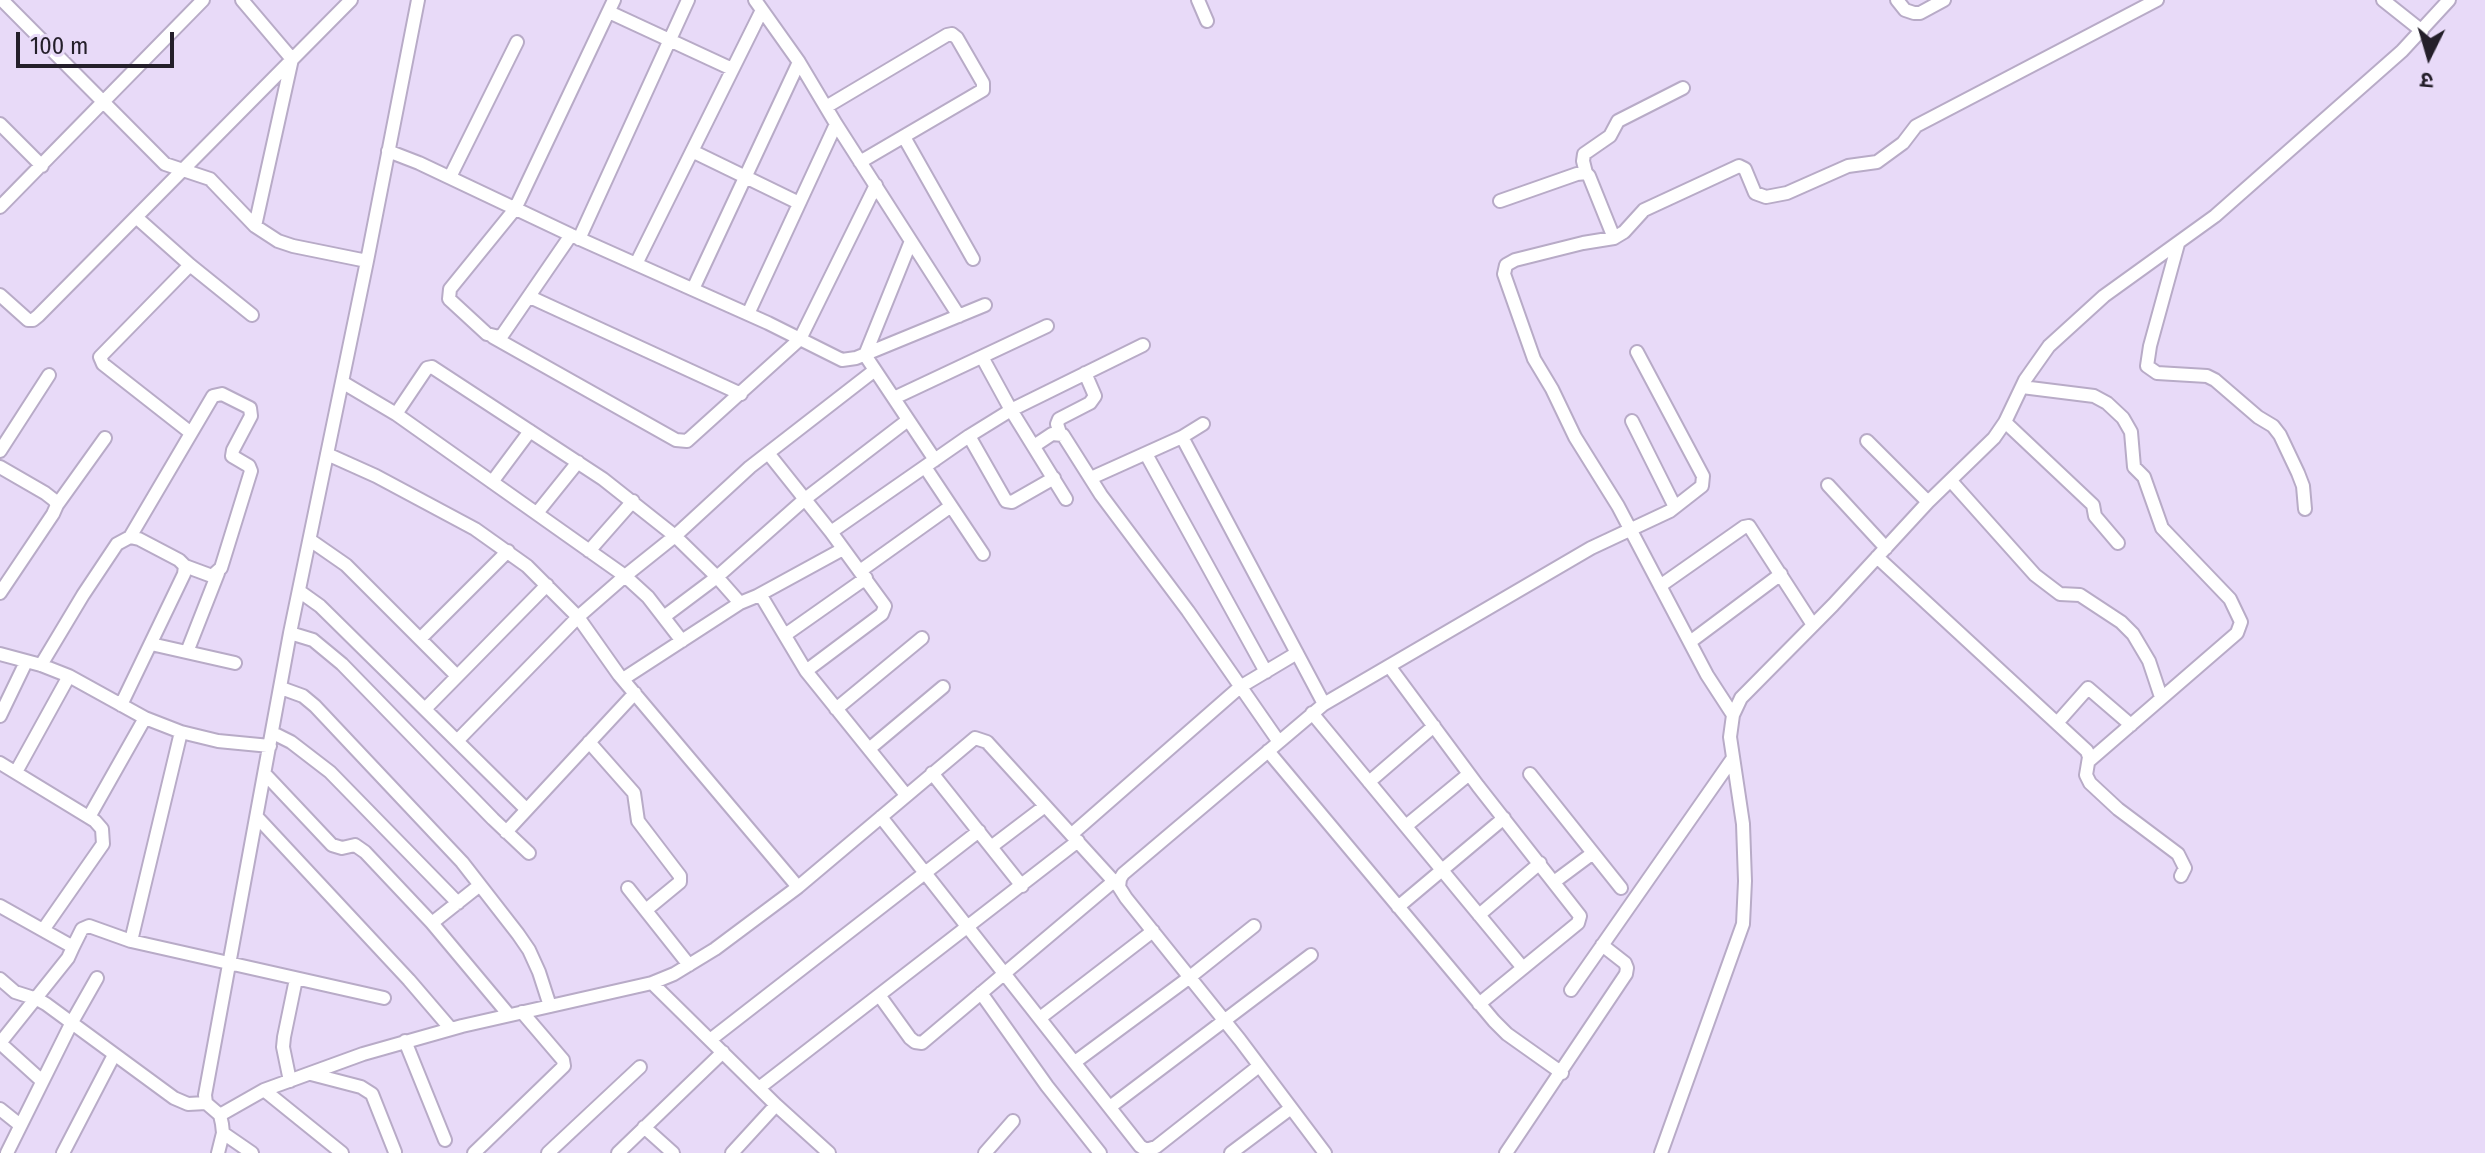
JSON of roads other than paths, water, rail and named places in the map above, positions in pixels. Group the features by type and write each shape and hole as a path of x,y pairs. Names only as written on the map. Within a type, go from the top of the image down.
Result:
{"street":[{"path":"2,0 165,164 210,179 266,235 293,246 367,261"},
{"path":"0,207 203,0"},
{"path":"242,0 292,59"},
{"path":"0,295 23,317 33,320 351,0"},
{"path":"218,1153 223,1133 220,1115 206,1103 205,1095 290,633 418,0"},
{"path":"493,337 503,334 575,237 688,0"},
{"path":"1198,0 1207,21"},
{"path":"1897,0 1908,12 1917,13 1944,0"},
{"path":"1733,715 1707,675 1630,529 1575,437 1534,359 1504,274 1506,265 1583,243 1614,238 1624,232 1644,210 1739,166 1745,169 1755,193 1766,197 1787,193 1848,166 1874,163 1903,143 1916,126 2144,3 2157,0"},
{"path":"2383,0 2422,31"},
{"path":"1661,1153 1743,924 1743,824 1730,737 1733,715 1741,698 1928,502 1981,453 2005,422 2035,364 2049,346 2104,296 2215,216 2370,80 2422,31 2449,0"},
{"path":"758,5 799,62 959,316"},
{"path":"636,264 732,69 758,5"},
{"path":"732,69 670,40 612,6 515,209 450,289 448,294 454,305 493,337 682,441 693,438 800,339 876,185"},
{"path":"826,107 947,35 955,35 983,83 983,90 860,162"},
{"path":"450,177 517,42"},
{"path":"255,226 292,59"},
{"path":"693,289 799,62"},
{"path":"1614,238 1586,173 1584,154 1610,136 1618,121 1683,88"},
{"path":"0,124 42,166"},
{"path":"748,314 836,124"},
{"path":"904,137 973,259"},
{"path":"388,151 748,314 842,360 865,355 985,305"},
{"path":"692,151 799,203"},
{"path":"1500,201 1586,173"},
{"path":"136,217 252,315"},
{"path":"865,355 911,241"},
{"path":"2178,244 2147,366 2157,373 2207,376 2250,412 2273,426 2298,473 2303,486 2305,509"},
{"path":"190,265 100,357 103,364 191,433"},
{"path":"530,297 741,394"},
{"path":"894,398 1047,326"},
{"path":"831,532 1011,410 1143,345"},
{"path":"879,995 910,1038 919,1044 926,1041 1004,973 1117,884 1123,874 1324,704 1591,548 1659,517 1702,486 1703,476 1637,352"},
{"path":"865,355 908,420 951,506 983,554"},
{"path":"982,357 1066,499"},
{"path":"396,414 427,368 432,367 633,501 675,536 740,603"},
{"path":"457,741 578,617 768,453 875,370"},
{"path":"1085,373 1095,396 1090,403 1059,419 1060,433 1279,742"},
{"path":"0,451 49,375"},
{"path":"342,382 396,414 625,576 665,616 682,641"},
{"path":"2022,387 2094,396 2123,418 2133,439 2134,467 2144,477 2162,528 2223,591 2240,616 2242,626 2089,761"},
{"path":"41,665 117,544 130,537 216,394 222,394 251,411 232,456 249,466 249,478 218,573 187,652"},
{"path":"665,616 717,577 805,499 908,420"},
{"path":"1632,421 1675,507"},
{"path":"2005,422 2093,505 2095,516 2118,543"},
{"path":"1091,478 1182,437 1203,424"},
{"path":"492,482 530,431"},
{"path":"1034,446 1052,434 1060,433"},
{"path":"969,436 1006,501 1012,502 1054,478"},
{"path":"1182,437 1324,704"},
{"path":"0,593 105,438"},
{"path":"1867,441 1928,502"},
{"path":"768,453 883,602 884,610 806,671"},
{"path":"327,454 431,505 508,551 547,585 578,617 623,679 798,887"},
{"path":"1146,454 1266,672"},
{"path":"537,513 578,462"},
{"path":"0,467 45,493 57,505"},
{"path":"1951,481 2035,575 2060,594 2080,595 2128,629 2141,645 2161,697"},
{"path":"1828,485 1881,552 2087,751 2089,761 2086,772 2090,783 2118,809 2178,854 2185,868 2181,876"},
{"path":"589,551 633,501"},
{"path":"785,635 951,506"},
{"path":"1660,586 1746,526 1753,529 1813,625"},
{"path":"130,537 205,575 218,573"},
{"path":"310,540 346,565 457,676"},
{"path":"623,679 740,603 843,549"},
{"path":"420,639 508,551"},
{"path":"121,705 178,588 185,566"},
{"path":"1690,642 1781,574"},
{"path":"425,709 547,585"},
{"path":"299,591 320,606 526,809"},
{"path":"757,596 763,599 806,671 906,795"},
{"path":"290,633 313,640 333,655 529,853"},
{"path":"836,709 922,638"},
{"path":"151,644 235,663"},
{"path":"759,1088 1022,886 1240,687 1297,653"},
{"path":"0,654 69,676 145,718 181,732 218,741 270,746"},
{"path":"0,716 26,662"},
{"path":"1389,666 1469,774 1579,913 1580,922 1479,1004"},
{"path":"16,772 69,676"},
{"path":"869,749 943,687"},
{"path":"281,688 303,696 315,706 480,885 534,960 550,1006"},
{"path":"2057,723 2088,688 2131,725"},
{"path":"506,832 635,693"},
{"path":"1312,713 1523,968"},
{"path":"89,817 145,718"},
{"path":"1369,782 1434,726"},
{"path":"131,941 181,732"},
{"path":"273,733 291,742 330,772 458,903"},
{"path":"220,1115 264,1090 405,1041 652,983 689,965 744,929 798,887 975,738 981,739 1117,884 1325,1153"},
{"path":"589,742 634,793 638,821 680,876 680,882 646,910"},
{"path":"1268,751 1479,1004 1507,1034 1562,1073"},
{"path":"1571,990 1733,758"},
{"path":"0,763 89,817 102,829 103,844 43,930"},
{"path":"932,773 1022,886"},
{"path":"265,774 332,845 361,848 563,1060 564,1066 474,1153"},
{"path":"1406,826 1469,774"},
{"path":"1530,774 1621,888"},
{"path":"991,847 1045,806"},
{"path":"257,817 451,1029"},
{"path":"881,817 1140,1146 1151,1150 1259,1066"},
{"path":"1398,907 1504,818"},
{"path":"710,1040 979,831"},
{"path":"1554,882 1593,853"},
{"path":"1479,915 1540,863"},
{"path":"432,923 480,885"},
{"path":"628,888 689,965"},
{"path":"0,906 73,947"},
{"path":"42,1081 0,1043 37,999 82,929 89,926 131,941 229,965 384,998"},
{"path":"1075,1062 1254,926"},
{"path":"1040,1018 1153,931"},
{"path":"1506,1153 1626,974 1625,963 1602,945"},
{"path":"1110,1107 1311,955"},
{"path":"7,1153 97,978"},
{"path":"0,979 15,992 37,999 72,1022 174,1098 188,1104 206,1103"},
{"path":"290,1081 283,1047 296,979"},
{"path":"652,983 829,1153"},
{"path":"981,993 1047,1086 1100,1153"},
{"path":"405,1041 445,1140"},
{"path":"618,1153 723,1052"},
{"path":"63,1153 114,1055"},
{"path":"548,1153 640,1067"},
{"path":"311,1074 361,1087 372,1094 377,1100 395,1152"},
{"path":"264,1090 342,1153"},
{"path":"732,1153 776,1105"},
{"path":"1231,1153 1291,1108"},
{"path":"0,1109 20,1125"},
{"path":"985,1153 1013,1121"},
{"path":"644,1127 673,1153"},
{"path":"223,1133 252,1153"}]}
